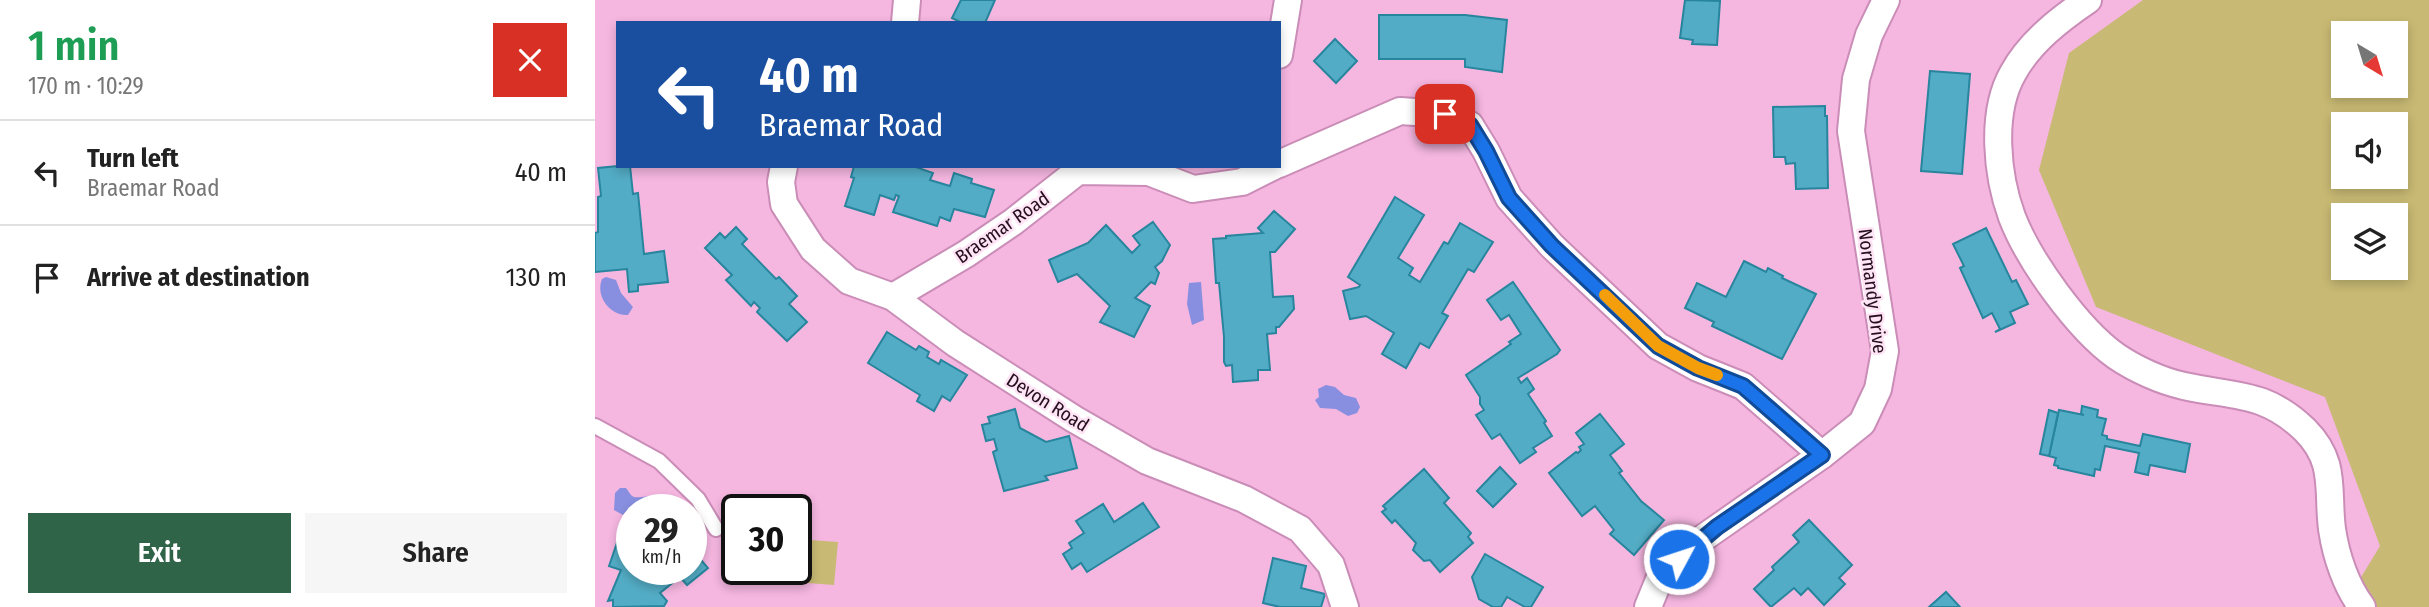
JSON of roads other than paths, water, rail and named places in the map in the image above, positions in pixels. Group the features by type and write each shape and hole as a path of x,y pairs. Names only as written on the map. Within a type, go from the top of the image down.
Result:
{"street":[{"path":"905,21 907,0"},
{"path":"1281,43 1288,0"},
{"name":"Normandy Drive","path":"1648,607 1661,575 1696,543 1863,424 1878,388 1885,351 1851,131 1856,79 1870,35 1886,0"},
{"path":"2088,0 2033,45 2012,74 2001,107 1998,135 2000,175 2013,218 2043,273 2073,315 2115,355 2146,372 2182,386 2232,392 2277,407 2307,432 2326,462 2332,493 2332,529 2342,568 2362,607"},
{"path":"1281,163 1400,111 1445,114 1470,125 1509,198 1552,246 1600,292 1658,346 1698,368 1743,386 1822,455"},
{"name":"Devon Road","path":"784,168 781,182 784,204 813,249 849,281 893,297 955,343 1147,461 1244,499 1300,529 1331,565 1345,607"},
{"name":"Braemar Road","path":"893,297 1013,222 1077,169 1149,172 1192,189 1242,182 1270,168"}],"lane":[{"path":"595,426 659,461 698,499 716,529"}],"water":[{"path":"606,277 616,280 621,293 633,307 628,315 610,309 602,298 600,285"},
{"path":"1201,282 1204,320 1192,325 1187,304 1189,283"},
{"path":"1326,385 1356,398 1360,407 1357,413 1348,416 1336,409 1320,408 1315,400 1319,397 1318,389"},
{"path":"620,488 626,488 630,494 616,494 616,511 614,510 615,493"}]}
